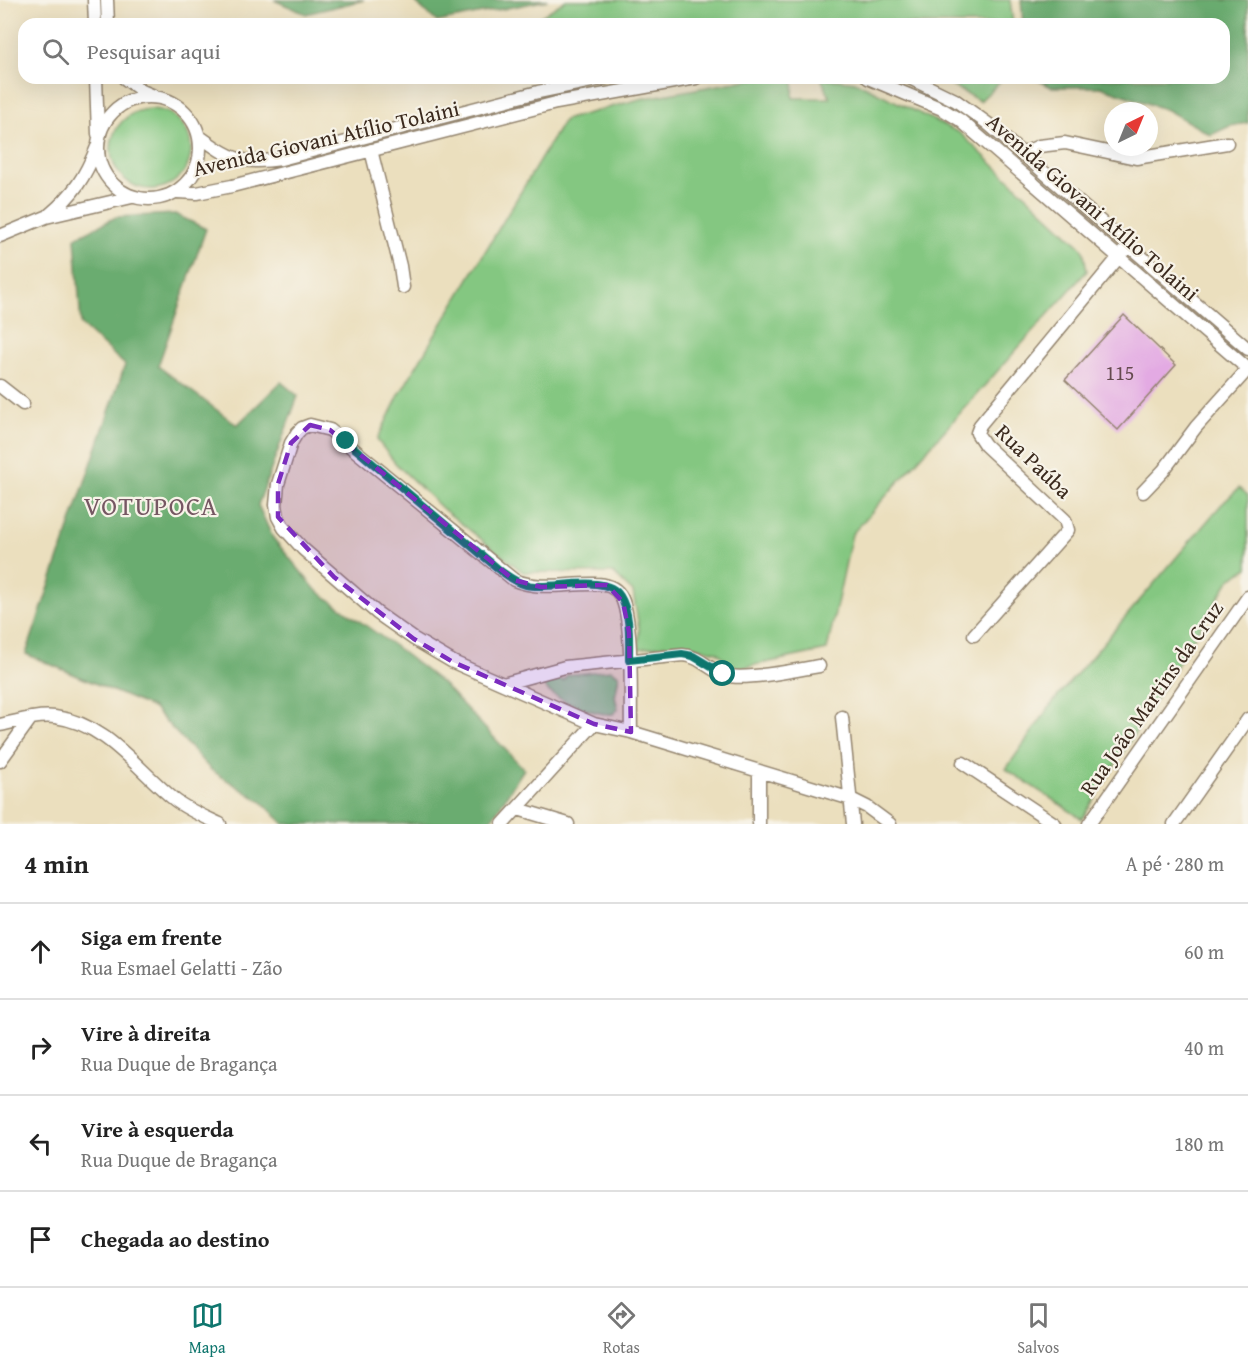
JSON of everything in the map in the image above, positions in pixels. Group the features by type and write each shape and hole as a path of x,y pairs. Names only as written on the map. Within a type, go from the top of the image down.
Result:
{"street":[{"path":"94,0 95,18"},
{"path":"107,0 108,18"},
{"path":"96,84 99,158 106,176 120,191 132,197"},
{"path":"0,236 46,217 132,197 155,199 177,192 189,181 197,167 201,152 194,122 184,110 172,102 142,91 132,84"},
{"name":"Avenida Giovani Atílio Tolaini","path":"199,136 230,157 246,162 261,162 281,159 577,84"},
{"name":"Avenida Giovani Atílio Tolaini","path":"177,192 197,193 232,186 556,103 662,84"},
{"name":"Avenida Giovani Atílio Tolaini","path":"882,84 942,109 960,120 1248,369"},
{"name":"Avenida Giovani Atílio Tolaini","path":"922,84 955,100 987,123 1247,347"},
{"path":"46,217 73,194 91,162 103,125 110,114 131,100 158,97"},
{"path":"1022,154 1038,146 1065,143 1136,158 1227,143"},
{"path":"371,150 400,266 403,287"},
{"path":"1118,257 1128,246"},
{"name":"Rua Paúba","path":"974,635 1068,531 1065,520 985,445 977,433 980,425 1118,257"},
{"path":"1236,359 1247,347"},
{"path":"1143,492 1163,471 1196,427 1248,369"},
{"path":"0,386 23,404"},
{"path":"631,732 629,632 619,593 613,588 597,584 541,587 525,585 514,580 330,430 310,425 297,433 291,443 278,484 276,505 278,517 284,528 303,549 377,613 414,639 453,662 594,724 631,732 851,799 867,807 890,824"},
{"name":"Rua João Martins da Cruz","path":"1089,824 1248,597"},
{"path":"503,684 565,667 682,654 693,656 723,674 743,678 819,666"},
{"path":"0,725 31,718 53,717 74,721 95,730 112,742 176,801 220,824"},
{"path":"842,717 853,824"},
{"path":"0,761 31,718"},
{"path":"1174,824 1248,719"},
{"path":"504,824 594,724"},
{"path":"963,763 1055,824"},
{"path":"759,771 759,824"},
{"path":"518,809 568,824"}],"highlighted area":[{"path":"310,425 330,430 514,580 541,587 607,585 623,602 629,632 631,732 594,724 453,662 414,639 334,577 278,517 278,484 291,443"}],"green space":[{"path":"274,0 364,0 306,14"},
{"path":"413,0 548,0 457,18 433,18"},
{"path":"566,0 1010,0 1012,18 538,18"},
{"path":"1021,0 1248,0 1248,123 1230,126 1211,135 1158,107 1158,102 1144,102 1101,87 1051,87 1045,84 1230,84 1230,18 1022,18"},
{"path":"724,84 794,84 793,98 830,98 824,84 860,84 960,133 1083,249 1087,271 852,534 827,650 736,669 717,652 679,643 639,649 639,628 633,592 613,573 523,572 444,510 396,464 377,440 399,395 564,120 640,99"},
{"path":"948,84 998,84 980,101"},
{"path":"143,109 159,109 180,120 191,141 191,157 180,178 159,189 143,189 129,183 117,171 111,157 111,141 117,127 129,115"},
{"path":"175,214 206,229 158,366 237,425 281,382 298,396 258,505 273,538 316,590 443,684 524,769 493,817 483,824 284,824 262,802 211,770 153,708 26,654 125,365 81,325 75,238 116,217"},
{"path":"1239,488 1248,495 1248,568 1230,579 1082,819 1006,769 1053,702 1221,505"},
{"path":"611,670 619,675 615,697 618,709 613,714 577,706 550,693 545,688 545,683 551,675 563,681 567,675"}],"building":[{"path":"1124,315 1176,365 1118,430 1065,380"}],"district":[{"name":"VOTUPOCA","path":"151,506"}],"route":[{"path":"346,441 514,580 525,585 541,587 597,584 613,588 619,593 623,602 629,632 629,660 682,654 693,656 723,674"}]}
